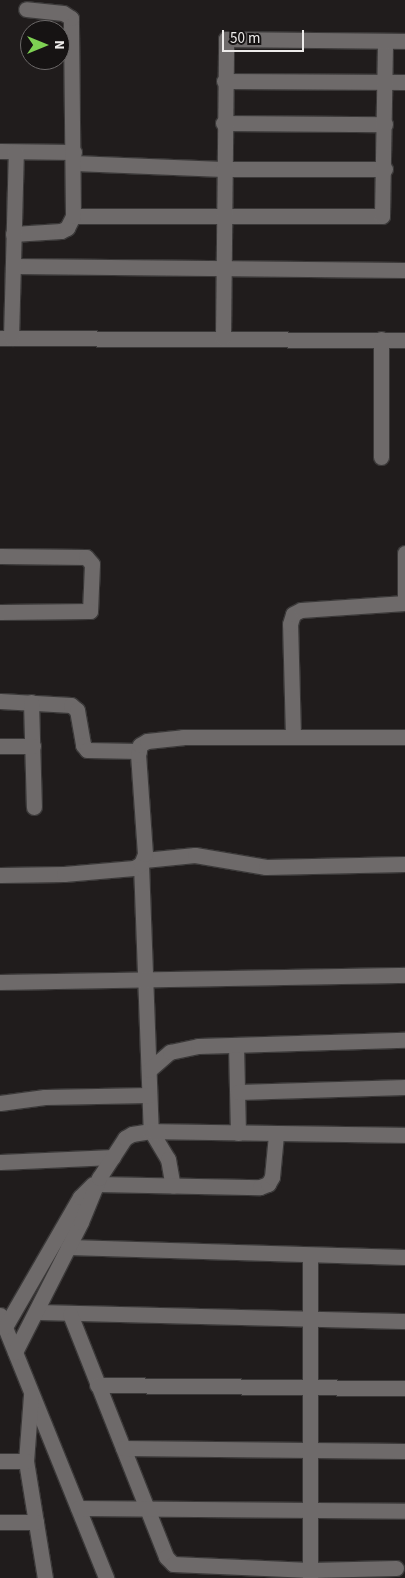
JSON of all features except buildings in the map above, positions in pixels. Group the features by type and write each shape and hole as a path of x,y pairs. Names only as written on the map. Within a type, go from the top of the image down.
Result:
{"street":[{"path":"13,234 61,231 67,228 73,216 72,18 63,12 26,9"},
{"path":"223,338 224,42 230,37 405,41"},
{"path":"73,216 378,218 384,213 385,41"},
{"path":"224,81 405,82"},
{"path":"223,123 385,124"},
{"path":"0,151 223,168 385,169"},
{"path":"16,152 13,266 6,338 405,340"},
{"path":"13,266 405,270"},
{"path":"380,457 382,339"},
{"path":"405,553 405,596"},
{"path":"0,556 86,557 92,564 90,611 0,612"},
{"path":"293,736 290,624 293,614 301,610 405,603"},
{"path":"0,701 62,703 77,710 82,745 86,750 139,751"},
{"path":"32,702 34,807"},
{"path":"173,1186 168,1159 151,1131 139,751 147,741 160,738 405,737"},
{"path":"0,746 33,746"},
{"path":"0,875 134,868 143,862 195,854 266,867 405,864"},
{"path":"0,982 405,975"},
{"path":"149,1070 170,1052 198,1046 405,1040"},
{"path":"236,1045 238,1133"},
{"path":"238,1092 405,1086"},
{"path":"0,1103 45,1097 149,1095"},
{"path":"15,1352 68,1247 98,1181 125,1138 137,1132 151,1131 276,1135 405,1135"},
{"path":"106,1578 2,1321 80,1197 98,1181 173,1186 260,1187 268,1184 273,1170 276,1135"},
{"path":"0,1162 113,1157"},
{"path":"68,1247 405,1257"},
{"path":"310,1255 308,1318 310,1574"},
{"path":"36,1312 405,1321"},
{"path":"70,1314 166,1557 173,1564 310,1574 395,1569"},
{"path":"97,1385 405,1388"},
{"path":"31,1391 26,1461 45,1578"},
{"path":"123,1448 405,1451"},
{"path":"0,1461 26,1461"},
{"path":"78,1508 147,1507 405,1511"},
{"path":"0,1522 36,1522"}]}
